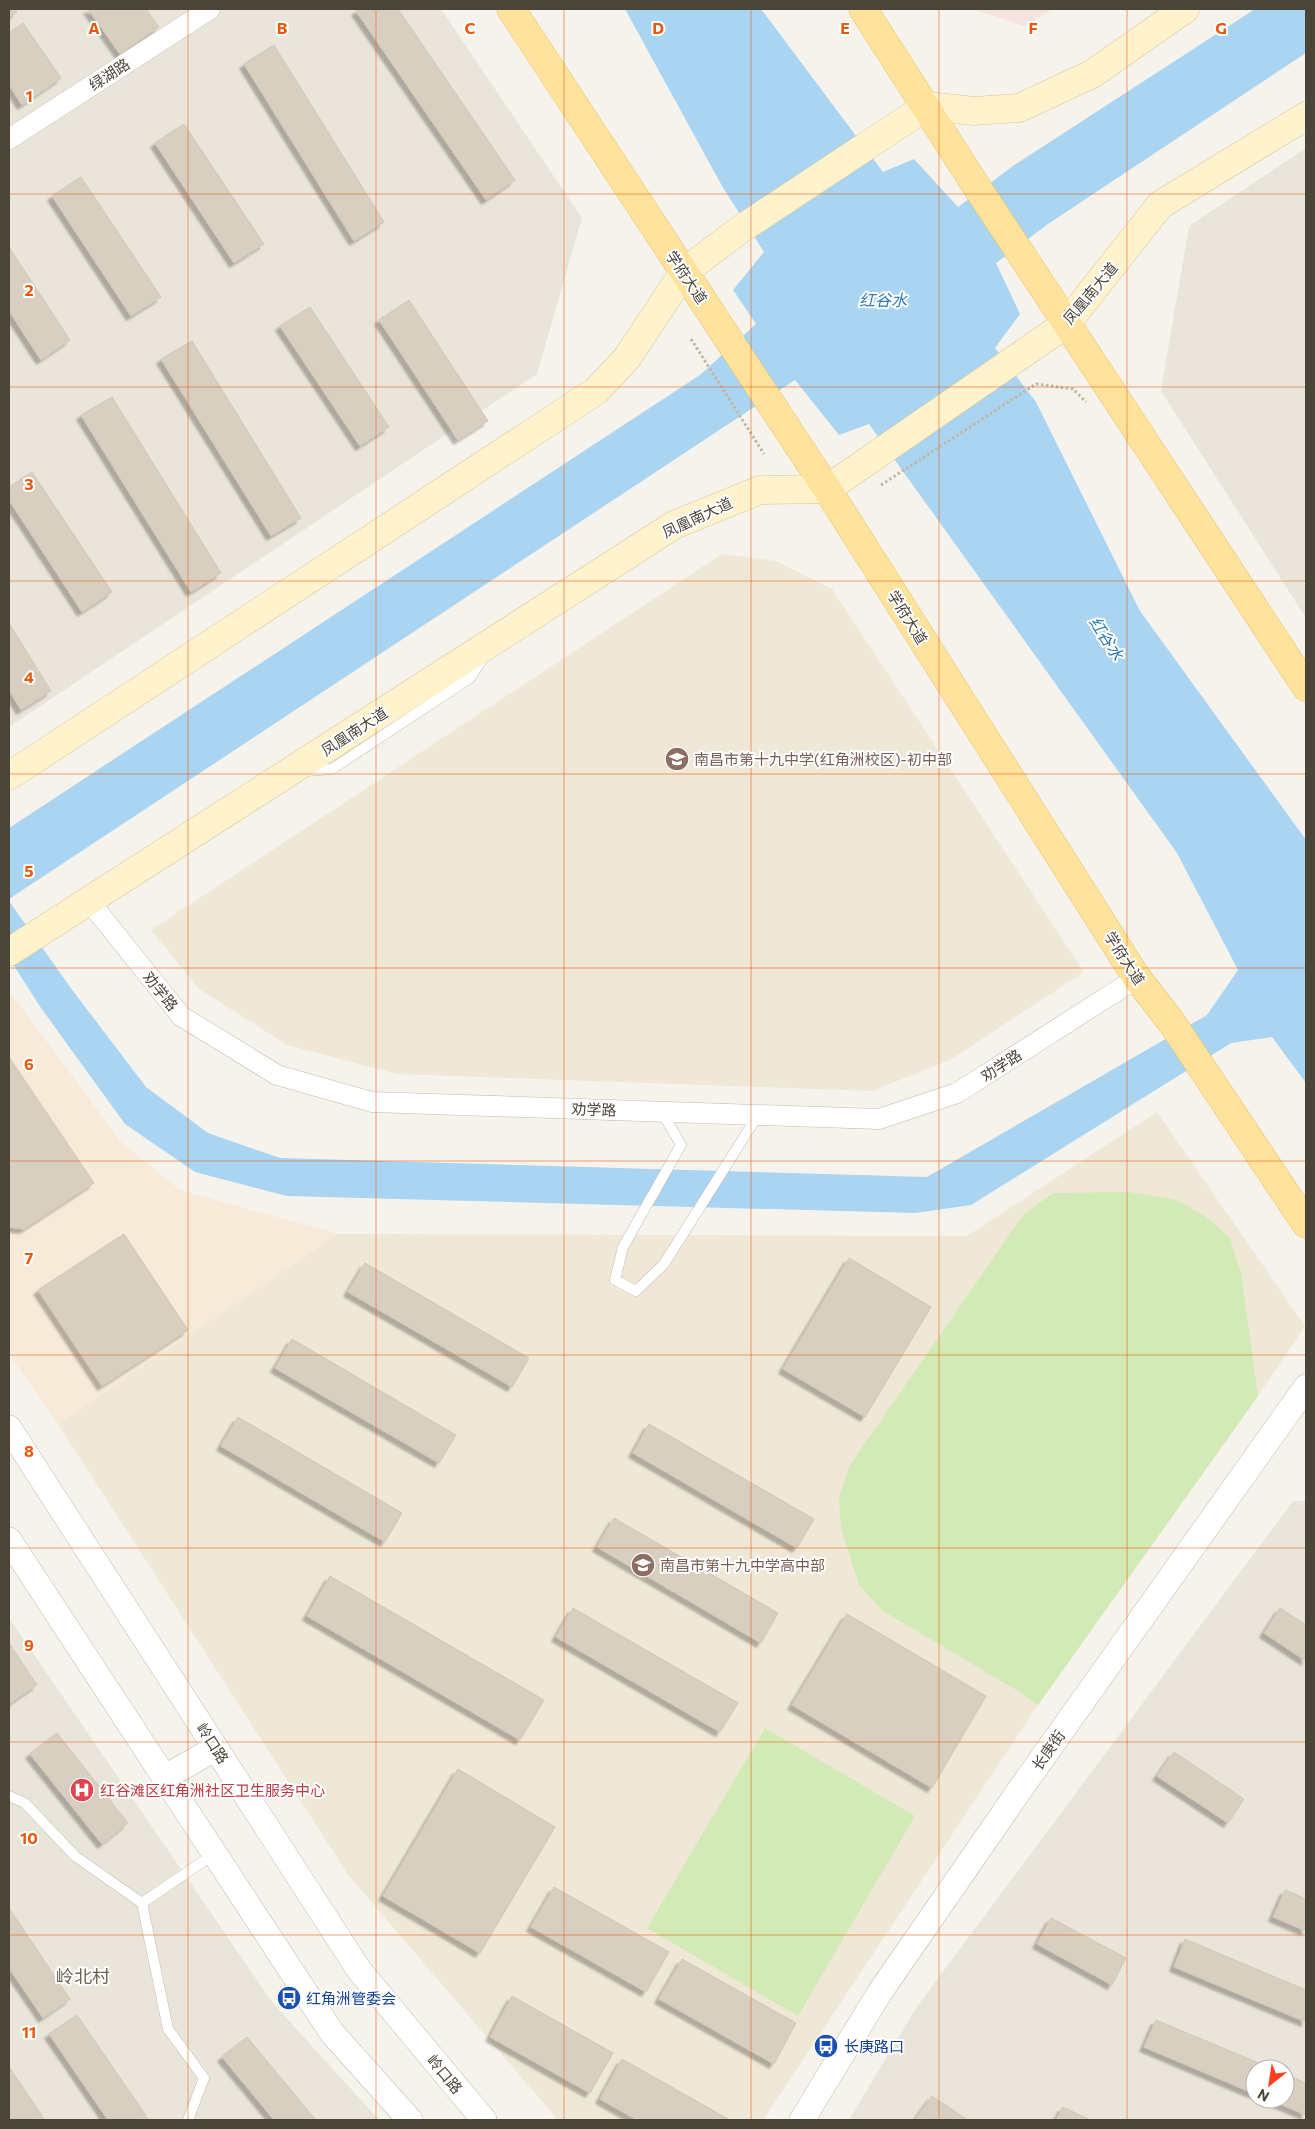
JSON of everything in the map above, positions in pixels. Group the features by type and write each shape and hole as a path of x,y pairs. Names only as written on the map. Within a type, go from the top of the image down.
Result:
{"main road":[{"name":"学府大道","path":"511,9 827,488 1137,978 1172,1023 1306,1224"},
{"path":"863,9 1066,324 1306,687"},
{"path":"9,776 596,391 627,358 684,272 742,229 878,140 926,106 974,111 1019,108 1092,74 1185,9"},
{"name":"凤凰南大道","path":"9,952 674,524 760,490 827,488 1066,324 1160,204 1306,116"}],"street":[{"name":"绿湖路","path":"9,139 210,9"},
{"name":"劝学路","path":"89,901 181,1016 277,1075 372,1102 662,1112 753,1121 878,1119 957,1093 1137,978"},
{"name":"长庚街","path":"802,2120 880,1992 1026,1781 1306,1388"},
{"name":"岭口路","path":"9,1428 359,1970 484,2120"},
{"path":"9,1540 332,2033 410,2120"},
{"path":"164,1778 216,1748"}],"lane":[{"path":"662,1112 681,1145 623,1247 615,1280 636,1291 664,1264 753,1121"},
{"path":"9,1796 25,1803 75,1856 142,1903 168,2029 204,2078 188,2120"},
{"path":"142,1903 214,1854"}],"path":[{"path":"691,340 764,454"},
{"path":"881,485 1036,384 1073,389 1086,402"}],"shaded area":[{"path":"9,9 441,9 582,218 537,374 9,727"},
{"path":"974,9 1053,9 1024,26"},
{"path":"1306,148 1306,618 1161,391 1189,226"},
{"name":"南昌市第十九中学(红角洲校区)-初中部","path":"722,554 776,561 832,589 1084,972 950,1060 872,1091 397,1074 287,1045 199,989 151,930"},
{"path":"9,991 122,1143 180,1190 338,1234 58,1424 9,1354"},
{"name":"南昌市第十九中学高中部","path":"1157,1112 1305,1326 1258,1396 1038,1705 763,2120 558,2120 349,1876 58,1424 338,1234 967,1236"},
{"path":"1293,1501 1306,1501 1306,2120 849,2120 916,2008"},
{"path":"9,1618 272,2002 379,2120 9,2120"}],"green space":[{"path":"1129,1192 1177,1200 1206,1217 1230,1238 1241,1273 1258,1396 1038,1705 1018,1691 883,1611 859,1585 841,1528 839,1497 850,1465 1023,1215 1053,1193"},
{"path":"765,1728 915,1816 798,2016 647,1928"}],"water":[{"name":"红谷水","path":"625,9 761,9 883,172 914,159 958,207 1013,166 1255,9 1306,9 1306,53 1048,224 996,263 1020,314 995,348 1036,402 1140,611 1306,840 1306,1083 1272,1037 1231,1043 971,1205 915,1213 287,1196 195,1172 125,1124 41,1008 9,958 9,901 73,991 146,1087 208,1133 280,1158 927,1177 1207,1015 1238,970 1177,853 869,424 839,435 795,380 9,899 9,828 700,375 756,324 733,290 764,252 722,186"}],"building":[{"path":"9,9 15,9 17,12 9,18"},
{"path":"88,9 146,9 159,27 120,54"},
{"path":"359,9 398,9 515,180 486,200 356,11"},
{"path":"23,23 61,78 22,105 9,85 9,33"},
{"path":"274,45 384,222 354,241 244,64"},
{"path":"184,124 264,244 234,263 155,143"},
{"path":"81,177 161,297 131,316 52,196"},
{"path":"9,247 70,340 41,360 9,311"},
{"path":"409,300 488,421 458,440 379,320"},
{"path":"310,307 389,427 360,446 280,326"},
{"path":"192,341 301,518 271,536 161,359"},
{"path":"112,397 221,573 191,592 81,415"},
{"path":"32,472 112,592 82,612 9,500 9,487"},
{"path":"9,623 51,691 21,710 9,690"},
{"path":"9,1057 94,1183 24,1229 9,1227"},
{"path":"124,1234 188,1330 102,1386 38,1290"},
{"path":"849,1258 931,1307 865,1417 783,1369"},
{"path":"365,1263 529,1358 512,1387 348,1292"},
{"path":"292,1339 456,1435 439,1463 275,1368"},
{"path":"238,1417 402,1513 385,1542 221,1446"},
{"path":"649,1424 814,1519 797,1548 633,1453"},
{"path":"614,1518 778,1613 761,1643 597,1547"},
{"path":"330,1576 544,1700 520,1740 307,1616"},
{"path":"573,1608 738,1703 720,1732 556,1637"},
{"path":"1280,1608 1306,1625 1306,1661 1264,1633"},
{"path":"847,1614 986,1696 932,1788 792,1705"},
{"path":"9,1643 37,1685 9,1704"},
{"path":"57,1733 128,1823 102,1844 30,1754"},
{"path":"1174,1752 1244,1799 1228,1823 1157,1776"},
{"path":"458,1769 555,1827 480,1953 383,1896"},
{"path":"554,1887 669,1952 646,1992 531,1927"},
{"path":"1285,1890 1306,1899 1306,1931 1273,1917"},
{"path":"9,1908 70,1999 43,2018 9,1968"},
{"path":"1051,1918 1126,1958 1112,1985 1037,1944"},
{"path":"1185,1939 1306,1990 1306,2022 1174,1967"},
{"path":"682,1959 796,2023 774,2064 659,1999"},
{"path":"512,1996 613,2053 590,2093 490,2037"},
{"path":"77,2015 149,2120 108,2120 49,2034"},
{"path":"1156,2020 1249,2059 1245,2059 1245,2090 1144,2047"},
{"path":"247,2037 316,2120 274,2120 222,2057"},
{"path":"622,2059 730,2120 637,2120 600,2099"},
{"path":"9,2067 45,2120 9,2120"},
{"path":"1295,2078 1306,2083 1306,2115 1292,2109 1295,2109"},
{"path":"932,2096 968,2120 915,2120"},
{"path":"1063,2107 1090,2120 1056,2120"}],"place":[{"name":"南昌市第十九中学(红角洲校区)-初中部","path":"677,759"},
{"name":"南昌市第十九中学高中部","path":"643,1565"},
{"name":"红谷滩区红角洲社区卫生服务中心","path":"82,1790"},
{"name":"红角洲管委会","path":"289,1998"},
{"name":"长庚路口","path":"826,2046"}],"district":[{"name":"岭北村","path":"83,1976"}]}
